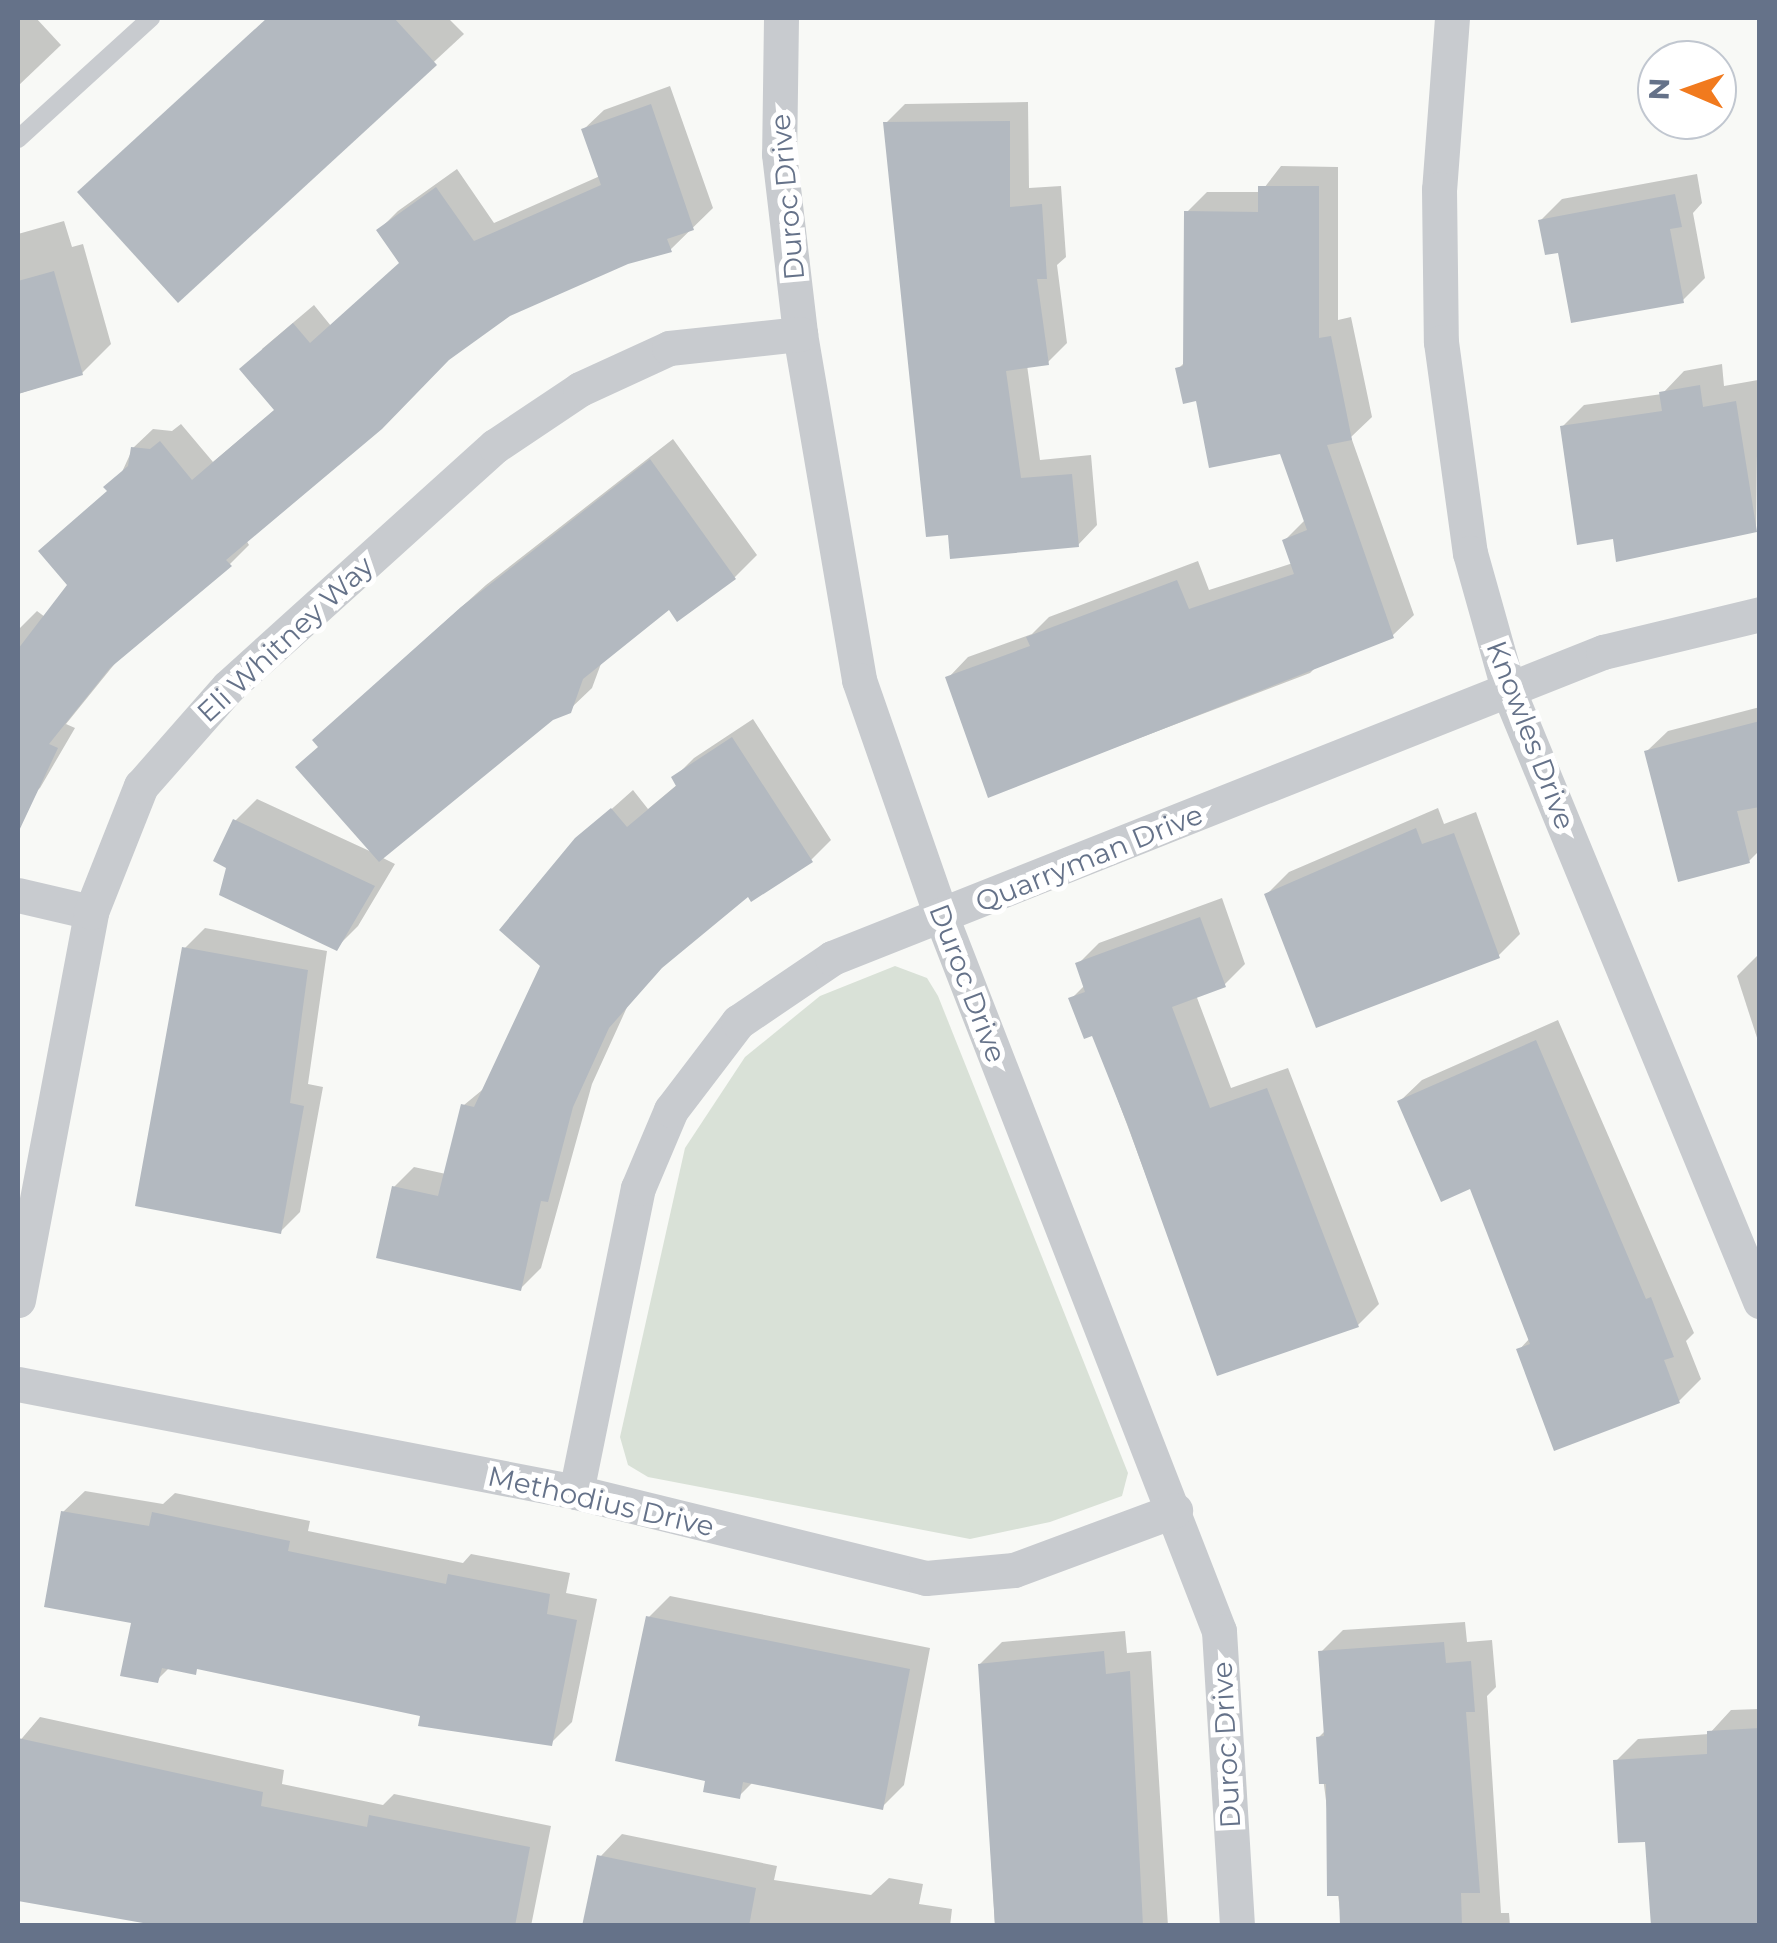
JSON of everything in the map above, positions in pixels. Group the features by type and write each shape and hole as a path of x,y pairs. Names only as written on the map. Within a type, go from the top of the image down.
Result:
{"street":[{"name":"Duroc Drive","path":"781,18 779,154 800,334 858,680 941,916 1176,1510 1219,1631 1236,1926"},
{"name":"Knowles Drive","path":"1452,18 1440,189 1441,342 1470,553 1509,692 1760,1301"},
{"name":"Eli Whitney Way","path":"18,1300 91,912 140,786 228,687 495,446 580,390 669,348 800,334"},
{"name":"Quarryman Drive","path":"576,1492 638,1188 671,1110 738,1022 832,958 1603,652 1760,614"},
{"path":"18,895 91,912"},
{"name":"Methodius Drive","path":"18,1384 576,1492 926,1578 1014,1570 1176,1510"}],"lane":[{"path":"18,140 151,18"}],"shaded area":[{"path":"895,966 927,978 938,996 1128,1473 1122,1496 1050,1522 970,1539 648,1477 628,1465 620,1437 685,1148 745,1057 820,996"}],"building":[{"path":"267,18 394,18 437,65 178,303 77,192"},
{"path":"651,104 694,230 667,239 672,252 628,264 510,316 449,360 382,429 226,560 232,566 110,668 49,744 58,748 18,833 18,649 67,585 38,551 107,491 103,487 128,466 131,447 150,449 160,441 192,480 274,410 239,369 293,323 310,343 399,263 376,230 436,187 474,241 601,185 581,129"},
{"path":"1010,121 1010,207 1042,204 1047,279 1037,279 1049,365 1006,371 1021,478 1072,474 1079,547 950,559 948,535 926,537 883,122"},
{"path":"1258,186 1319,186 1319,338 1331,336 1352,440 1327,445 1394,638 988,798 945,677 1030,646 1026,637 1177,580 1189,609 1294,574 1282,540 1307,530 1280,454 1209,468 1196,401 1183,404 1175,368 1183,366 1184,211 1258,212"},
{"path":"1675,194 1682,227 1670,229 1684,303 1571,323 1558,253 1545,255 1538,220"},
{"path":"54,271 83,375 18,394 18,281"},
{"path":"1700,385 1703,407 1736,401 1757,532 1616,562 1613,539 1577,545 1560,426 1662,411 1659,392"},
{"path":"650,459 736,579 677,622 669,610 583,679 571,713 553,720 379,862 295,767 318,747 312,740 461,607"},
{"path":"1760,721 1760,807 1737,811 1750,863 1678,882 1644,751"},
{"path":"732,737 813,862 751,902 748,897 662,968 609,1028 573,1107 548,1202 541,1201 521,1291 376,1258 392,1186 438,1196 461,1104 474,1107 540,966 499,930 575,838 611,808 627,827 676,786 671,777"},
{"path":"233,819 375,886 337,951 219,895 226,868 213,861"},
{"path":"1416,828 1422,844 1454,833 1500,958 1316,1028 1264,894"},
{"path":"1200,917 1226,987 1172,1007 1210,1108 1267,1088 1359,1327 1217,1376 1128,1126 1092,1036 1084,1039 1068,998 1085,992 1075,963"},
{"path":"182,947 308,970 290,1103 304,1106 281,1234 135,1206"},
{"path":"1536,1040 1646,1299 1651,1297 1674,1357 1664,1360 1680,1403 1554,1451 1516,1349 1530,1344 1470,1189 1441,1202 1397,1101"},
{"path":"61,1511 149,1526 152,1512 290,1541 288,1551 446,1584 448,1574 550,1594 547,1614 577,1620 552,1746 418,1726 420,1716 197,1669 196,1675 162,1668 158,1683 120,1676 131,1623 44,1607"},
{"path":"646,1616 910,1669 883,1810 743,1782 740,1799 703,1792 705,1781 615,1761"},
{"path":"1444,1642 1446,1663 1471,1661 1475,1712 1466,1712 1480,1893 1461,1893 1462,1926 1340,1926 1339,1896 1327,1896 1326,1784 1319,1784 1316,1737 1324,1736 1318,1651"},
{"path":"1104,1651 1106,1674 1130,1671 1143,1926 995,1926 978,1664"},
{"path":"1760,1728 1760,1926 1651,1926 1645,1842 1618,1843 1613,1760 1707,1754 1707,1731"},
{"path":"18,1738 263,1792 261,1806 367,1827 369,1815 530,1847 515,1926 160,1926 18,1901"},
{"path":"597,1855 756,1888 749,1926 582,1926"}]}
